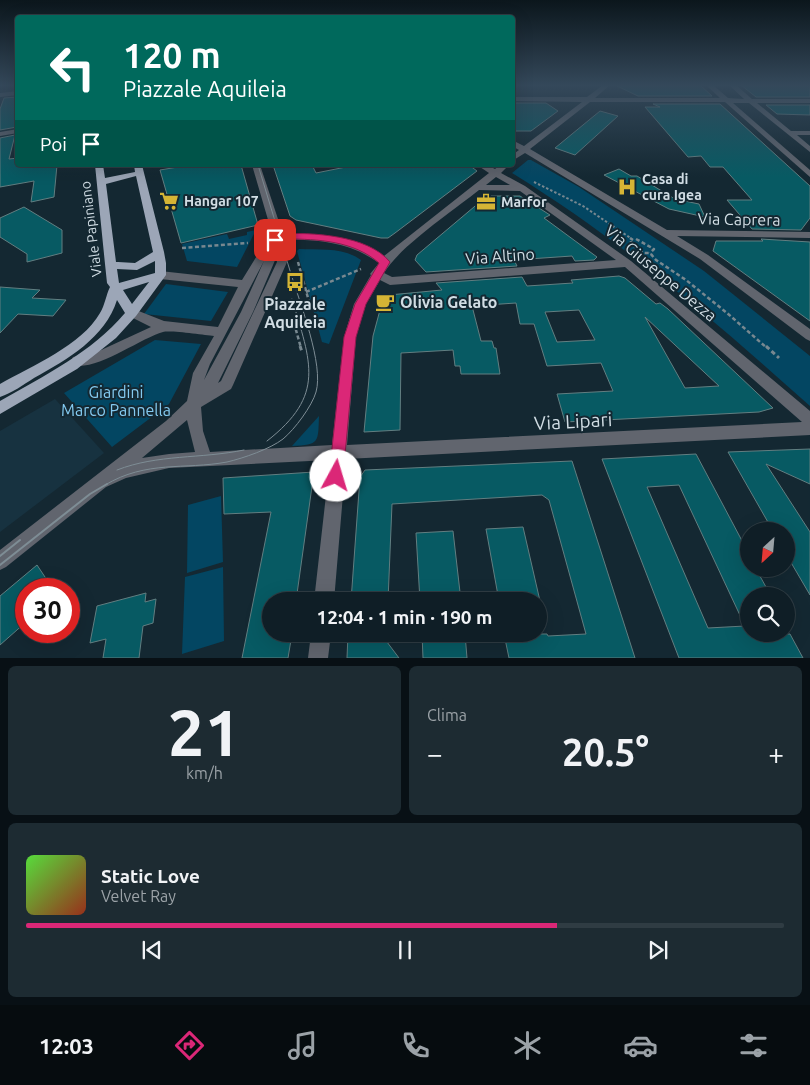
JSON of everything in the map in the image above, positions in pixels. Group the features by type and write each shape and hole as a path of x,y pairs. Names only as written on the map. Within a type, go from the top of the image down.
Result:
{"main road":[{"name":"Viale Papiniano","path":"98,167 110,264 115,288"},
{"path":"0,408 78,361 112,335 160,275 161,262 139,169 100,182"},
{"path":"110,264 128,268 140,266 158,252"},
{"path":"115,288 160,275"},
{"path":"115,288 131,312"},
{"path":"0,391 74,347 92,332 106,315 115,288"}],"street":[{"path":"515,157 567,116"},
{"path":"745,116 810,174"},
{"path":"769,116 810,150"},
{"path":"0,134 15,132"},
{"path":"790,133 810,133"},
{"path":"515,136 522,136"},
{"path":"531,136 540,137"},
{"name":"Via Giuseppe Dezza","path":"515,143 526,148 704,257 810,336"},
{"path":"0,561 171,426 194,403 226,385 279,269 282,252 257,167"},
{"name":"Via Giuseppe Dezza","path":"484,167 522,188 627,263 810,420"},
{"path":"325,592 350,337 360,304 376,274 401,246 502,167"},
{"path":"476,187 522,188"},
{"name":"Via Caprera","path":"667,233 810,235"},
{"path":"206,460 196,438 194,403 198,377 246,284 269,246 279,237 324,238 359,246 372,252 385,262"},
{"path":"372,252 401,246"},
{"name":"Via Altino","path":"376,274 394,280 627,263"},
{"path":"160,275 246,284"},
{"path":"131,312 144,321 162,327 222,332"},
{"path":"78,361 102,355 162,327"},
{"name":"Via Lipari","path":"339,453 360,450 418,449 810,428"},
{"path":"102,481 116,473 145,464 339,453"},
{"path":"318,658 320,642"}],"path":[{"path":"533,181 583,206 634,240 654,249 650,253 644,253 631,244 634,240"},
{"path":"182,248 248,243"},
{"path":"650,253 656,260 686,280 779,358"},
{"path":"298,262 310,305"},
{"path":"306,292 361,270"},
{"path":"294,323 302,352"}],"shaded area":[{"path":"55,399 104,453 0,532 0,431"}],"green space":[{"path":"528,160 579,187 704,271 810,356 810,406 703,312 629,254 512,173"},
{"path":"256,230 237,267 187,261 182,244 227,234 229,239 247,235 247,232"},
{"path":"299,249 339,251 361,260 329,344 322,342 297,251"},
{"path":"166,284 228,292 211,321 144,314"},
{"name":"Giardini Marco Pannella","path":"155,340 201,344 169,404 112,447 64,393"},
{"path":"319,416 316,440 308,445 292,446"},
{"path":"221,496 223,562 187,573 188,505"},
{"path":"223,567 224,641 182,654 185,577"}],"building":[{"path":"0,116 15,116 15,127 0,130"},
{"path":"515,116 552,116 531,131 515,131"},
{"path":"594,116 618,116 575,155 555,148"},
{"path":"652,116 733,116 810,186 810,218 801,230 752,229 727,200 752,200 723,167 710,167 701,156 688,157"},
{"path":"15,135 9,159 15,158 15,167 57,167 54,197 31,202 34,181 0,187 0,138"},
{"path":"178,167 242,167 258,225 181,243 160,170"},
{"path":"274,167 313,167 316,173 346,167 472,167 477,171 388,238 296,220 290,216"},
{"path":"619,169 631,176 637,176 675,199 699,204 705,217 669,209 604,175"},
{"path":"487,196 520,196 550,215 544,218 597,257 594,260 575,261 572,256 514,260 517,266 426,272 415,260 417,255"},
{"path":"24,207 62,230 62,253 27,262 27,254 0,237 0,218"},
{"path":"761,239 810,242 810,321 713,251 716,241 763,241"},
{"path":"619,276 625,278 656,304 660,303 668,309 773,408 759,412 565,422 557,394 613,391 601,363 547,366 534,324 520,324 516,303 472,306 481,341 492,341 494,348 496,348 500,374 461,374 460,366 455,366 453,350 401,353 400,430 364,432 373,336 380,310 389,295 442,290 436,283 522,277 527,286 573,283 571,280","holes":["579,310 595,340 557,342 545,312","645,317 719,386 685,388"]},
{"path":"0,287 40,290 32,298 66,300 53,316 18,314 0,333"},
{"path":"810,449 810,484 766,464 810,532 810,595 795,569 795,522 768,522 728,452"},
{"path":"696,454 740,537 740,578 761,578 766,587 740,587 740,615 679,485 647,487 708,628 740,626 740,642 794,642 803,658 679,658 602,459"},
{"path":"572,461 635,658 509,658 506,642 547,642 547,634 548,636 586,634 549,500 542,495 392,504 388,592 352,592 360,477 365,470"},
{"path":"314,472 297,592 262,592 262,642 291,642 288,658 242,658 271,512 224,514 223,478"},
{"path":"523,527 538,592 497,592 486,529"},
{"path":"453,531 460,592 419,592 416,533"},
{"path":"37,565 46,578 21,578"},
{"path":"15,583 15,632 0,645 0,596"},
{"path":"146,593 145,602 156,599 153,623 143,626 139,658 103,658 106,639 90,643 97,606"},
{"path":"348,642 387,642 399,658 347,658"},
{"path":"422,642 466,642 467,658 423,658"}],"tram line":[{"path":"107,484 136,472 166,467 227,462 264,450 288,435 314,398 318,380 314,350 259,167"},
{"path":"267,441 286,424 298,408 306,393 309,377 308,360 292,299"},
{"path":"117,470 148,461 244,450"},
{"path":"0,565 90,494 107,484"},
{"path":"0,556 20,540"}],"place":[{"name":"Casa di cura Igea","path":"627,187"},
{"name":"Hangar 107","path":"169,201"},
{"name":"Marfor","path":"486,202"},
{"name":"Piazzale Aquileia","path":"295,282"},
{"name":"Olivia Gelato","path":"385,302"}],"route":[{"path":"275,240 286,236 324,238 359,246 372,252 385,262 376,274 360,304 350,337 336,476"}]}
